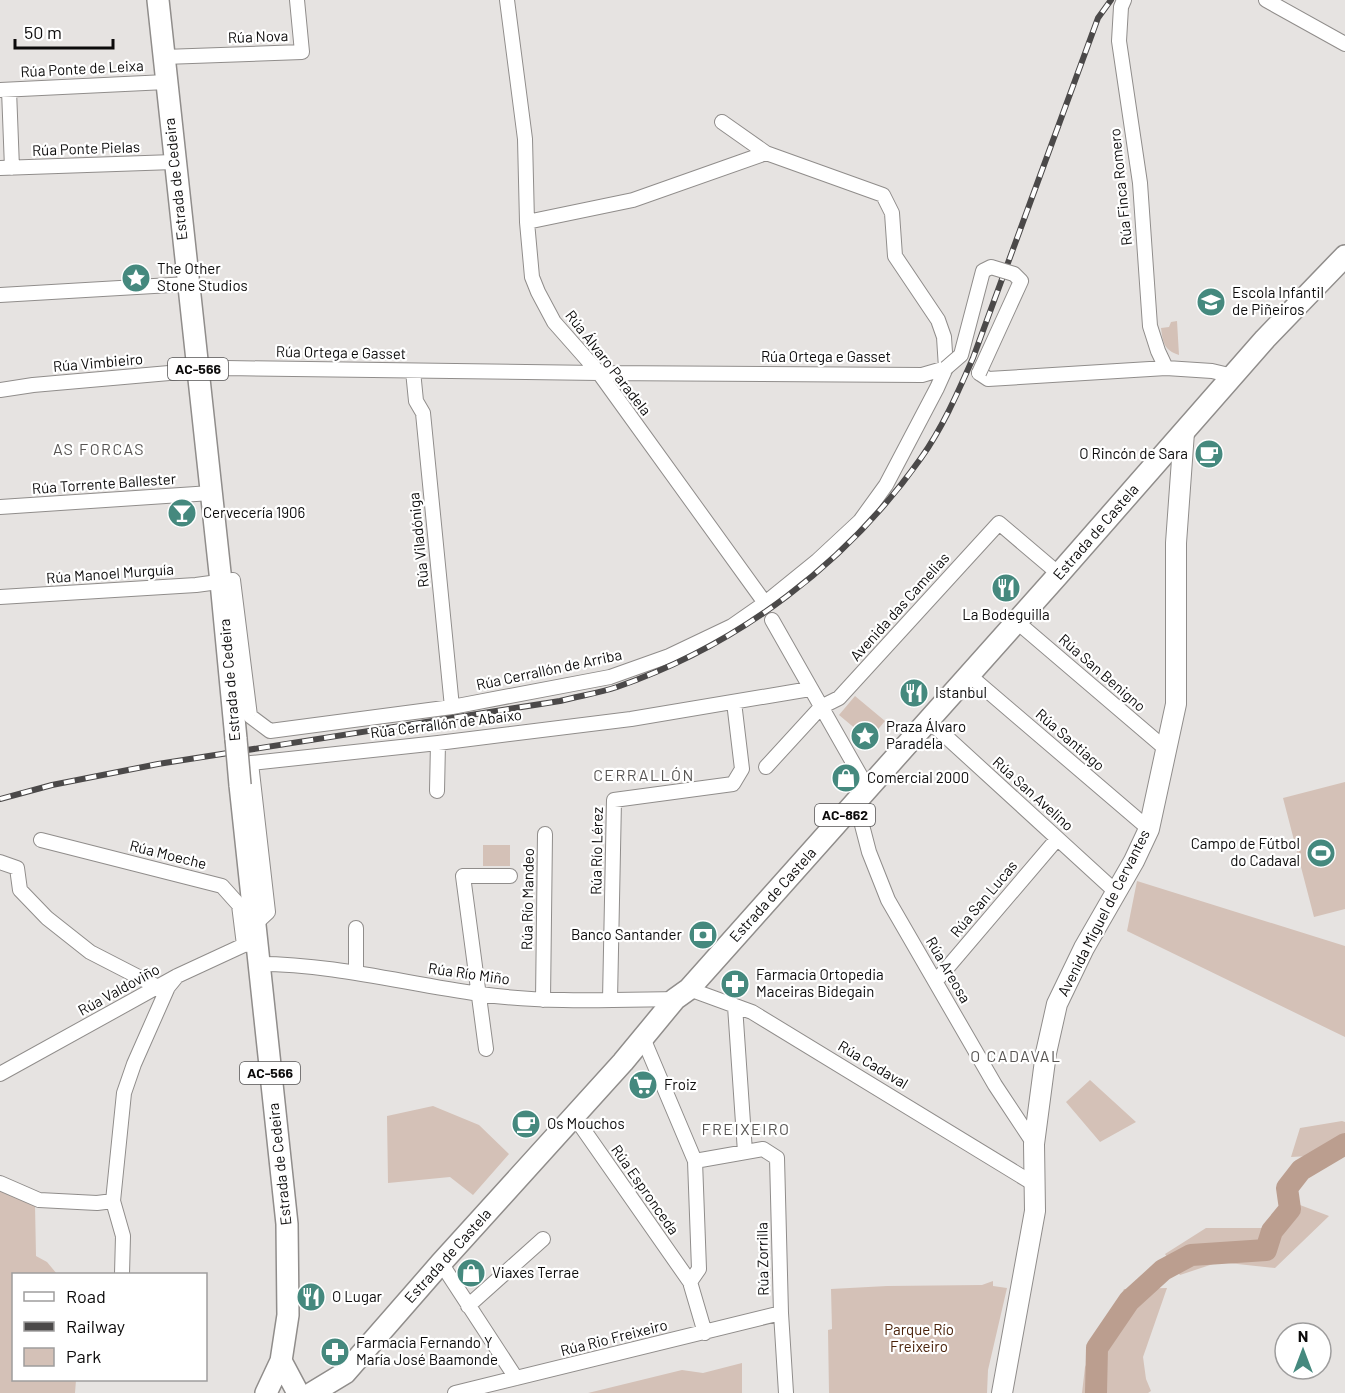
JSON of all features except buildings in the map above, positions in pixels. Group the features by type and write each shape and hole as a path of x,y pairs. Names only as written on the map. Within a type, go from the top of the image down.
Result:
{"main road":[{"name":"Estrada de Cedeira","path":"158,0 221,582 254,944 287,1224 288,1315 281,1361"},
{"name":"Estrada de Castela","path":"330,1386 929,721 1265,339 1345,256"},
{"path":"281,1361 295,1387"},
{"name":"AC-566","path":"266,1393 281,1361"},
{"name":"AC-862","path":"295,1387 330,1386"}],"street":[{"name":"Rúa Nova","path":"164,57 302,52 297,0"},
{"name":"Rúa Álvaro Paradela","path":"507,0 525,139 527,222 532,277 538,292 554,322 598,373 765,603"},
{"name":"Rúa Finca Romero","path":"1124,0 1121,7 1119,41 1140,183 1150,326 1166,368"},
{"path":"1266,0 1345,44"},
{"name":"Rúa Ponte de Leixa","path":"4,90 166,82"},
{"path":"4,90 6,168"},
{"path":"722,122 766,153 883,195 892,213 896,256 938,321 944,337 946,368"},
{"path":"527,222 633,200 766,153"},
{"name":"Rúa Ponte Pielas","path":"6,168 174,162"},
{"path":"946,368 961,355 983,271 991,267 1014,274 1021,281 979,372 987,379 1166,368 1212,371 1233,376"},
{"path":"0,295 188,284"},
{"name":"Rúa Ortega e Gasset","path":"198,372 226,368 922,375 946,368"},
{"name":"Rúa Cerrallón de Arriba","path":"221,582 233,580 250,716 270,731 452,707 609,677 669,656 732,626 817,561 860,521 886,485 946,368"},
{"name":"Rúa Viladóniga","path":"413,371 416,401 423,413 452,707"},
{"name":"Rúa Vimbieiro","path":"0,390 33,385 198,372"},
{"name":"Avenida Miguel de Cervantes","path":"1002,1393 1035,1211 1035,1143 1046,1053 1057,1004 1084,948 1134,861 1149,829 1176,704 1176,543 1184,432"},
{"name":"Rúa Torrente Ballester","path":"0,507 210,493"},
{"name":"Avenida das Camelias","path":"766,767 821,707 839,698 999,523 1059,574"},
{"name":"Rúa Manoel Murguía","path":"0,597 221,582"},
{"path":"772,620 821,707 862,796"},
{"name":"Rúa San Benigno","path":"1016,621 1167,750"},
{"name":"Rúa Santiago","path":"969,675 1149,829"},
{"name":"Rúa Cerrallón de Abaixo","path":"254,944 268,912 251,763 631,719 810,689"},
{"name":"Rúa Río Lérez","path":"610,1000 614,800 733,784 742,769 734,702"},
{"name":"Rúa San Avelino","path":"929,721 1116,892"},
{"path":"437,791 438,743"},
{"name":"Rúa Areosa","path":"862,796 869,852 888,900 995,1085 1035,1143"},
{"name":"Rúa Río Mandeo","path":"543,1000 545,834"},
{"name":"Rúa San Lucas","path":"936,981 1057,838"},
{"name":"Rúa Moeche","path":"41,840 222,886 239,905 254,944"},
{"path":"0,862 17,868 20,890 47,918 81,945 90,952 158,987"},
{"path":"486,1049 463,876 510,876"},
{"path":"356,928 356,971"},
{"name":"Rúa Río Miño","path":"254,944 286,964 356,971 480,994 543,1000 610,1000 682,994"},
{"name":"Rúa Valdoviño","path":"0,1074 177,976 254,944"},
{"path":"122,1273 123,1236 113,1201 124,1093 163,998 177,976"},
{"name":"Rúa Cadaval","path":"682,994 752,1012 913,1108 1034,1184"},
{"path":"695,1161 745,1152 735,1006"},
{"path":"643,1038 695,1161 699,1269 690,1282"},
{"name":"Rúa Espronceda","path":"574,1116 690,1282 705,1333"},
{"name":"Rúa Zorrilla","path":"745,1152 763,1149 777,1158 781,1313 786,1393"},
{"path":"0,1183 39,1200 97,1203 113,1201"},
{"path":"468,1306 543,1239"},
{"path":"441,1263 516,1378"},
{"name":"Rúa Rio Freixeiro","path":"455,1393 781,1313"}],"green space":[{"path":"1177,321 1179,355 1170,351 1165,345 1161,328 1169,327 1171,322"},
{"path":"855,696 885,721 869,740 839,715"},
{"name":"Campo de Fútbol do Cadaval","path":"1345,782 1345,909 1314,917 1283,798"},
{"path":"483,845 510,845 510,866 483,866"},
{"path":"1137,881 1345,946 1345,1037 1127,931"},
{"path":"1090,1080 1136,1122 1100,1142 1066,1102"},
{"path":"433,1106 479,1125 509,1154 473,1195 450,1177 388,1183 387,1116"},
{"path":"1345,1122 1345,1154 1291,1157 1300,1128"},
{"path":"0,1189 35,1205 36,1256 47,1262 56,1273 12,1273 12,1381 76,1381 75,1393 0,1393"},
{"path":"1300,1205 1329,1216 1275,1268 1219,1262 1180,1275 1165,1254 1206,1228 1263,1228"},
{"name":"Parque Río Freixeiro","path":"993,1281 993,1286 1007,1288 988,1370 987,1393 829,1393 828,1330 832,1329 831,1289 982,1285"},
{"path":"1167,1288 1143,1357 1146,1379 1151,1391 1148,1393 1082,1393 1085,1367 1124,1289"},
{"path":"742,1363 742,1393 588,1393 682,1370 703,1373"}],"waterway":[{"path":"1096,1393 1097,1348 1129,1301 1163,1270 1191,1255 1266,1250 1272,1231 1290,1209 1287,1188 1301,1170 1345,1144"}],"railway":[{"path":"0,799 52,785 158,764 560,701 603,691 662,669 706,648 747,624 787,596 824,566 892,496 921,458 943,422 973,358 1098,18 1111,0"}],"place":[{"name":"The Other Stone Studios","path":"136,278"},
{"name":"Escola Infantil de Piñeiros","path":"1211,302"},
{"name":"O Rincón de Sara","path":"1209,454"},
{"name":"Cervecería 1906","path":"182,513"},
{"name":"La Bodeguilla","path":"1006,588"},
{"name":"Istanbul","path":"914,693"},
{"name":"Praza Álvaro Paradela","path":"865,736"},
{"name":"Comercial 2000","path":"846,778"},
{"name":"Campo de Fútbol do Cadaval","path":"1321,853"},
{"name":"Banco Santander","path":"703,935"},
{"name":"Farmacia Ortopedia Maceiras Bidegain","path":"735,984"},
{"name":"Froiz","path":"643,1085"},
{"name":"Os Mouchos","path":"526,1124"},
{"name":"Viaxes Terrae","path":"471,1273"},
{"name":"O Lugar","path":"311,1297"},
{"name":"Farmacia Fernando Y María José Baamonde","path":"335,1352"}],"district":[{"name":"AS FORCAS","path":"99,449"},
{"name":"CERRALLÓN","path":"644,775"},
{"name":"O CADAVAL","path":"1016,1056"},
{"name":"FREIXEIRO","path":"746,1129"}]}
